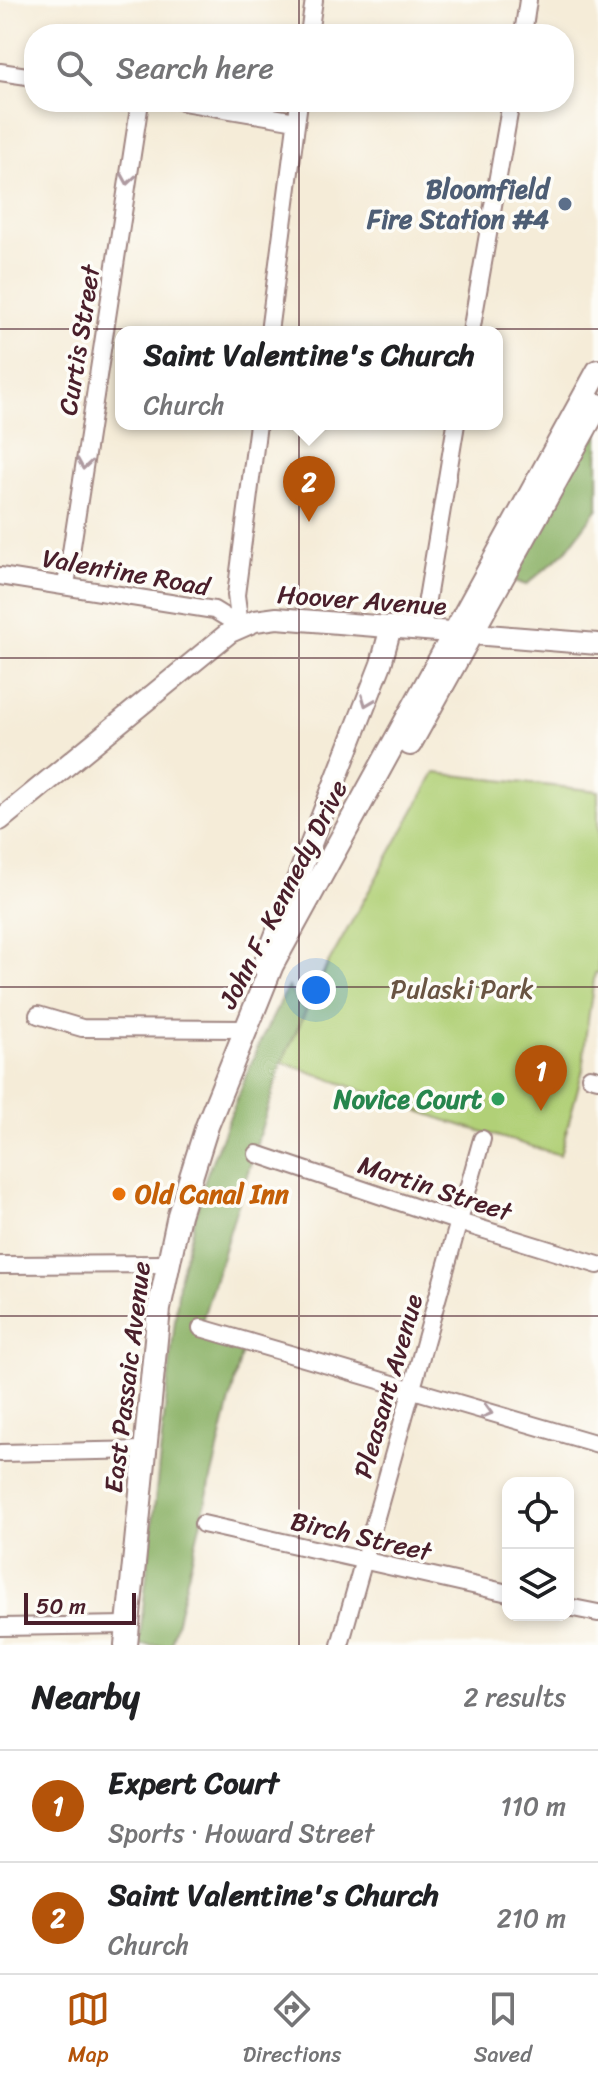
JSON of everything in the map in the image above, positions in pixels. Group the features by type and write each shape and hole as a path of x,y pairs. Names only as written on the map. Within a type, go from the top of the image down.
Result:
{"main road":[{"name":"John F. Kennedy Drive","path":"463,633 598,371"},
{"name":"John F. Kennedy Drive","path":"245,1029 272,965 598,405"},
{"name":"East Passaic Avenue","path":"126,1635 159,1309 192,1170 245,1029"}],"street":[{"path":"310,24 314,0"},
{"path":"524,24 528,0"},
{"path":"0,72 24,76"},
{"name":"Curtis Street","path":"66,585 138,112"},
{"path":"242,112 296,121"},
{"path":"270,326 297,112"},
{"path":"472,326 509,112"},
{"path":"240,626 236,595 257,430"},
{"path":"422,629 455,430"},
{"name":"Valentine Road","path":"0,576 214,610 240,626"},
{"name":"Hoover Avenue","path":"0,820 240,626 277,618 598,644"},
{"name":"East Passaic Avenue","path":"245,1029 265,960 381,664 391,627"},
{"path":"38,1015 82,1028 245,1029"},
{"name":"Pleasant Avenue","path":"340,1645 482,1139"},
{"name":"Martin Street","path":"257,1154 598,1265"},
{"path":"0,1265 168,1264"},
{"path":"201,1328 598,1444"},
{"path":"0,1453 146,1450"},
{"name":"Birch Street","path":"203,1524 502,1592"},
{"path":"574,1608 598,1613"},
{"path":"0,1627 126,1635"}],"green space":[{"path":"598,423 598,508 565,552 526,585 510,579"},
{"name":"Pulaski Park","path":"435,773 598,791 598,973 595,973 583,1069 560,1155 450,1122 282,1062 328,964"},
{"path":"328,964 282,1062 201,1324 242,1351 171,1645 139,1645 180,1275 206,1176 259,1044 288,987 303,1009"}],"place":[{"name":"Bloomfield Fire Station #4","path":"565,204"},
{"name":"Saint Valentine's Church","path":"309,522"},
{"name":"Novice Court","path":"498,1099"},
{"name":"Expert Court","path":"541,1111"},
{"name":"Old Canal Inn","path":"119,1194"}]}
